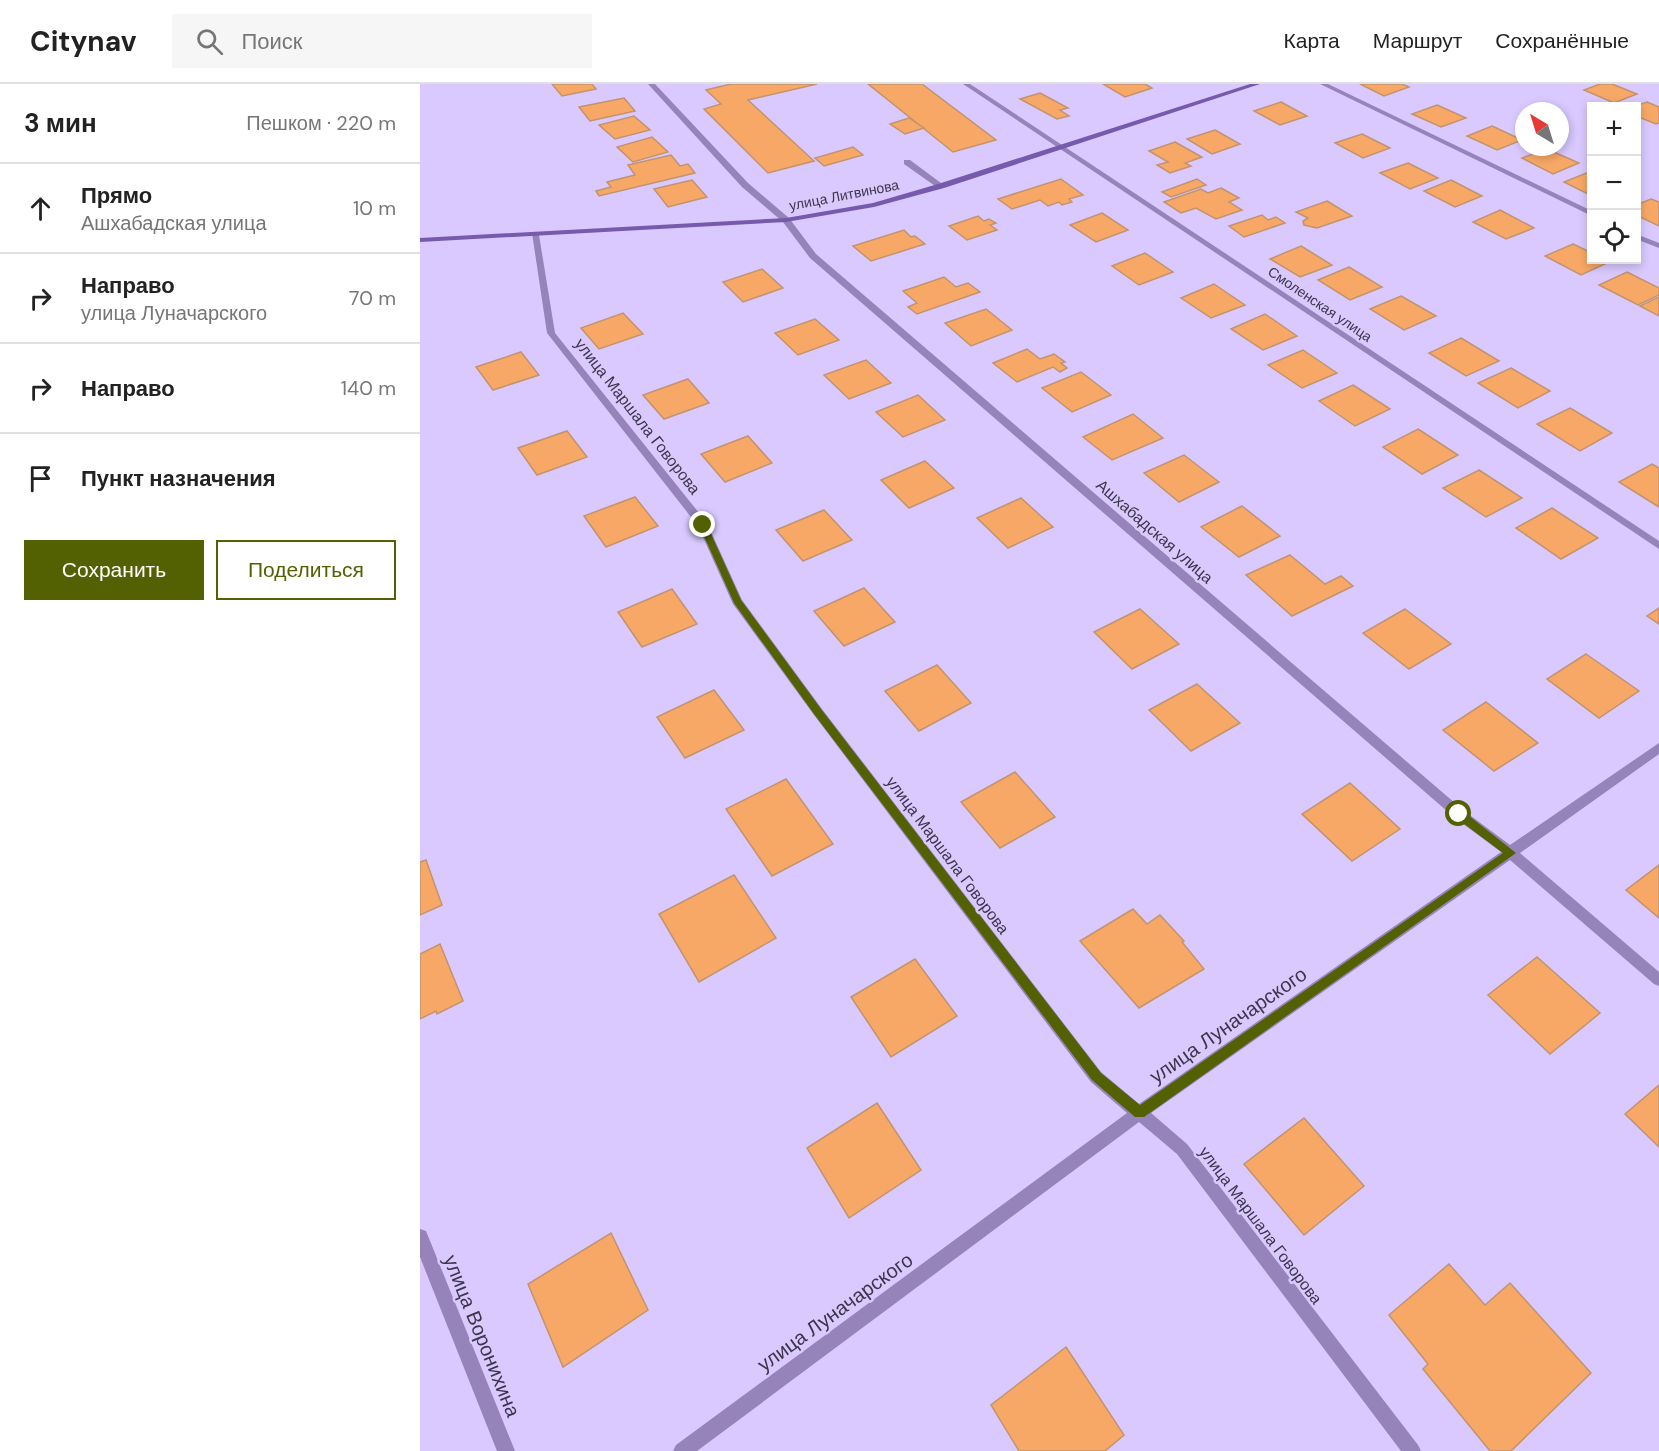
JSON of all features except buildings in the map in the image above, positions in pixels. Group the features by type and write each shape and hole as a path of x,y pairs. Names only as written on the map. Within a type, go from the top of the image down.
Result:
{"street":[{"name":"Ашхабадская улица","path":"651,84 745,185 786,220 813,256 1450,806 1511,853 1659,980"},
{"name":"Смоленская улица","path":"966,84 1659,546"},
{"name":"улица Литвинова","path":"420,240 786,220 874,205 1062,148 1257,84"},
{"path":"1323,84 1587,212"},
{"path":"907,162 941,186"},
{"name":"улица Маршала Говорова","path":"535,235 551,333 703,525 737,601 818,712 1096,1077 1182,1149 1412,1451"},
{"path":"1641,238 1659,246"},
{"name":"улица Луначарского","path":"682,1451 1140,1113 1659,748"},
{"name":"улица Воронихина","path":"420,1237 506,1451"}],"route":[{"path":"703,525 737,601 818,712 1096,1077 1140,1113 1511,853 1459,814"}]}
